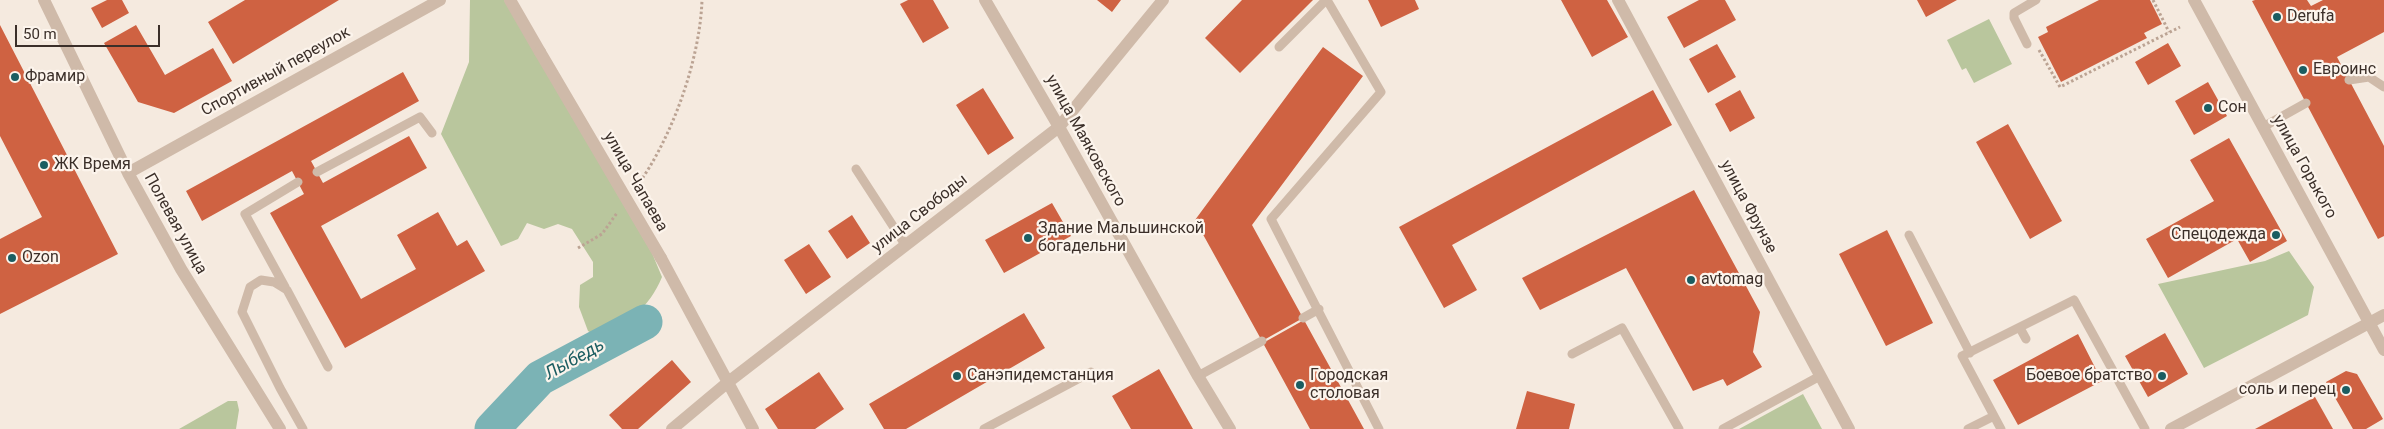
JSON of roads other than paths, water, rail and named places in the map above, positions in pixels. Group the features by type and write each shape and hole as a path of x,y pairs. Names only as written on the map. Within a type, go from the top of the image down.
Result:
{"street":[{"name":"Полевая улица","path":"44,0 128,173 181,269 280,429"},
{"name":"Спортивный переулок","path":"128,173 440,0"},
{"name":"улица Чапаева","path":"510,0 661,258 753,429"},
{"name":"улица Маяковского","path":"985,0 1059,127 1198,376 1230,429"},
{"name":"улица Свободы","path":"672,429 727,383 1059,127 1163,0"},
{"name":"улица Фрунзе","path":"1618,0 1848,429"},
{"name":"улица Горького","path":"2194,0 2384,350"},
{"path":"2171,429 2384,315"}],"lane":[{"path":"1279,48 1327,0 1381,92 1271,219 1378,429"},
{"path":"2027,44 2014,18 2014,13 2036,0"},
{"path":"2349,80 2369,76 2384,87"},
{"path":"2263,127 2306,103"},
{"path":"317,172 420,117 432,133"},
{"path":"856,169 906,246"},
{"path":"298,182 246,214 328,367"},
{"path":"1909,235 1970,353"},
{"path":"287,290 274,282 261,280 250,287 242,312 303,429"},
{"path":"2001,429 1962,356 2074,300 2145,429"},
{"path":"1303,318 1318,309"},
{"path":"1572,354 1622,328 1679,429"},
{"path":"2020,328 2026,340"},
{"path":"1198,376 1262,341"},
{"path":"984,429 1091,372"},
{"path":"1723,429 1820,376"},
{"path":"1968,429 1994,416"}],"waterway":[{"name":"Лыбедь","path":"492,429 540,378 645,322"}],"place":[{"name":"Derufa","path":"2277,17"},
{"name":"Евроинс","path":"2303,70"},
{"name":"Фрамир","path":"15,77"},
{"name":"Сон","path":"2208,108"},
{"name":"ЖК Время","path":"44,165"},
{"name":"Спецодежда","path":"2276,235"},
{"name":"Здание Мальшинской богадельни","path":"1028,238"},
{"name":"Ozon","path":"12,258"},
{"name":"avtomag","path":"1691,280"},
{"name":"Санэпидемстанция","path":"957,376"},
{"name":"Боевое братство","path":"2162,376"},
{"name":"Городская столовая","path":"1300,385"},
{"name":"соль и перец","path":"2346,390"}]}
